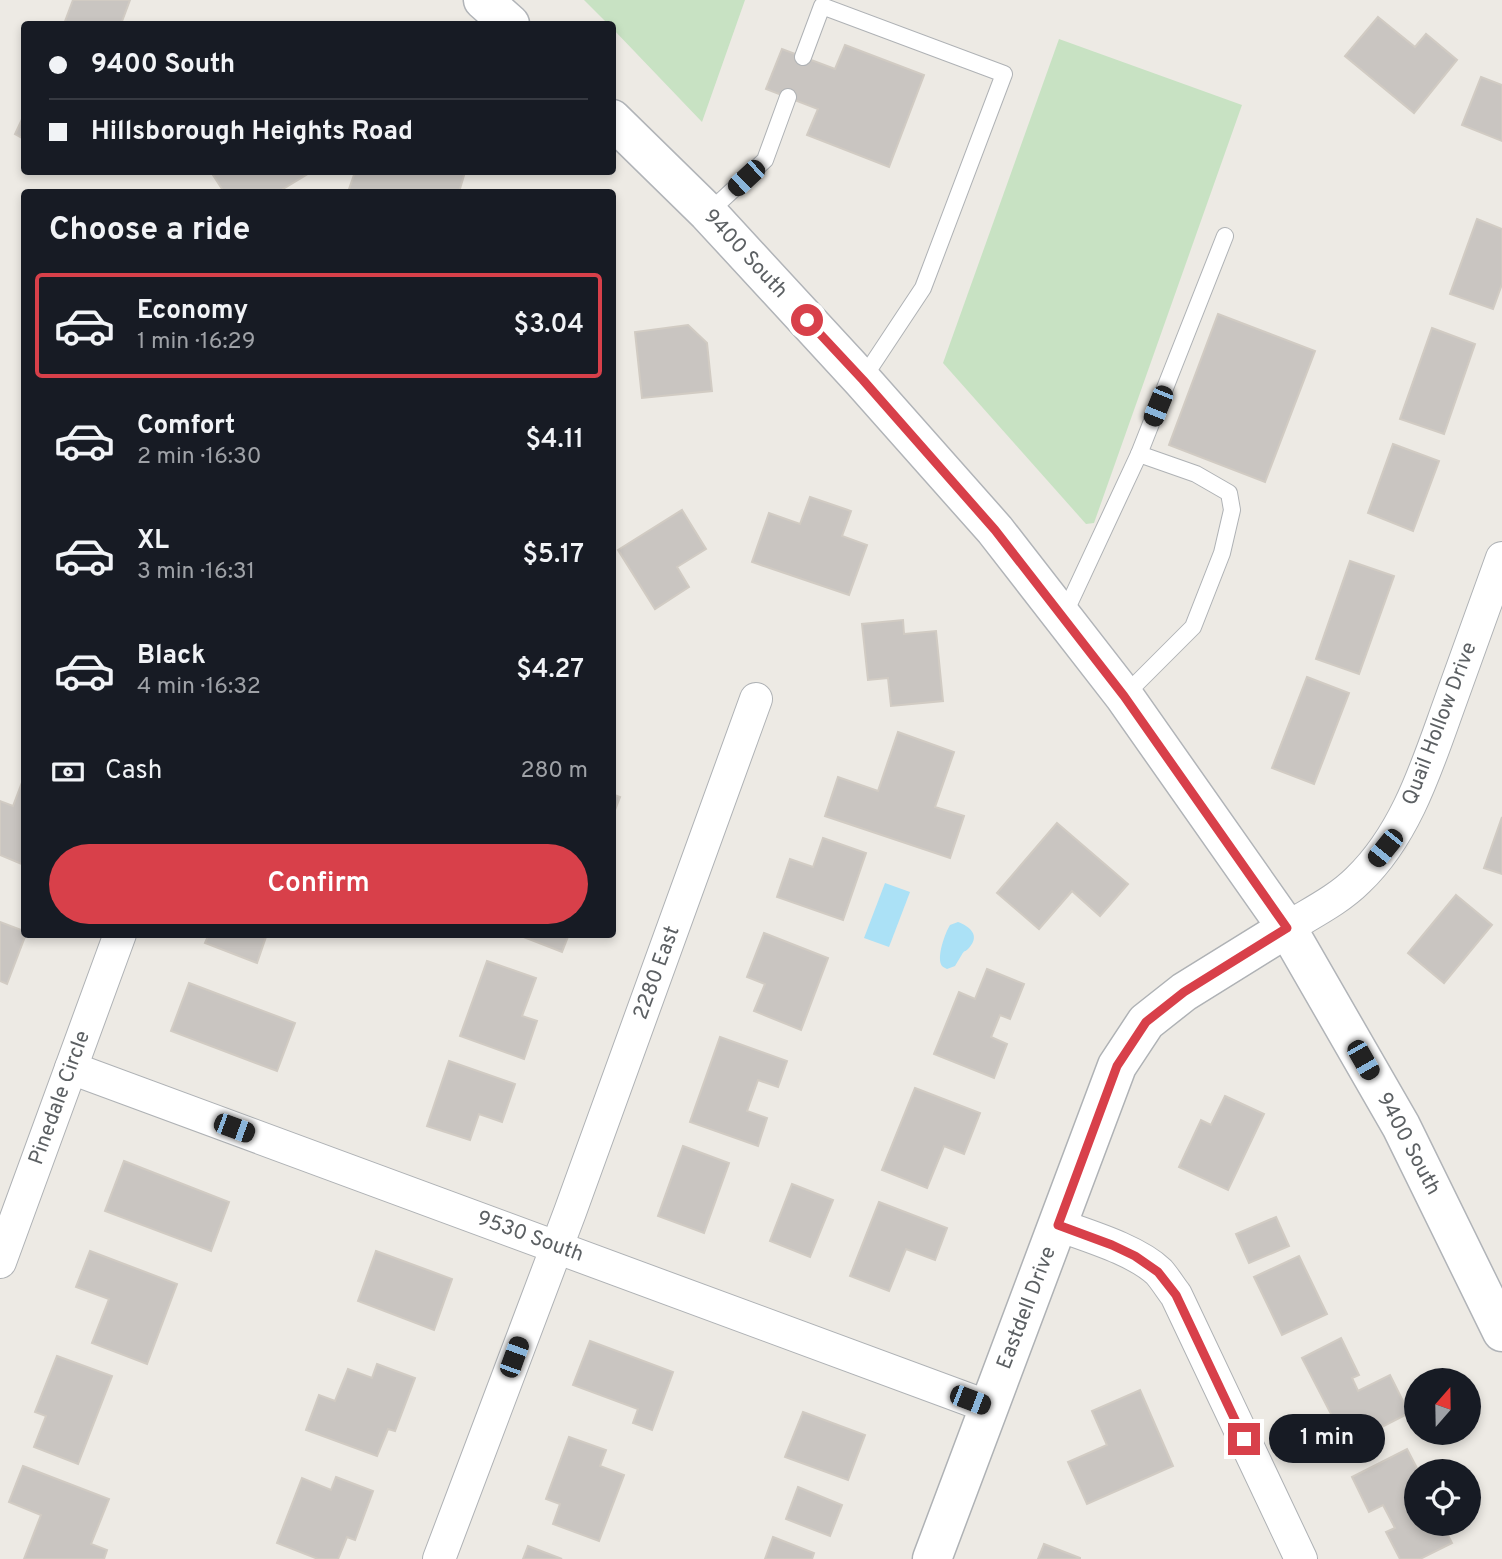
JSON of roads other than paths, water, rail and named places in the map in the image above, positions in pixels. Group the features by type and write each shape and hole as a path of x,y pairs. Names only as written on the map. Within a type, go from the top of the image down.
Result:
{"main road":[{"path":"483,0 507,21"},
{"name":"9400 South","path":"616,123 708,213 863,380 995,530 1124,696 1287,928 1401,1126 1502,1332"},
{"name":"Eastdell Drive","path":"932,1559 1117,1066 1146,1022 1184,992 1287,928"}],"street":[{"name":"Quail Hollow Drive","path":"1287,928 1336,898 1359,879 1385,848 1406,813 1423,776 1502,558"},
{"name":"2280 East","path":"439,1559 756,699"},
{"name":"Pinedale Circle","path":"0,1262 119,938"},
{"name":"9530 South","path":"71,1068 989,1407"},
{"path":"1058,1225 1135,1256 1158,1272 1176,1295 1301,1559"}],"lane":[{"path":"803,57 822,6 1004,74 923,288 863,380"},
{"path":"708,213 765,160 788,97"},
{"path":"1063,617 1139,454 1225,236"},
{"path":"1124,696 1193,627 1222,553 1232,510 1229,494 1196,474 1139,454"}],"water":[{"path":"885,883 910,892 889,947 864,938"},
{"path":"958,922 972,932 974,939 955,966 947,969 940,962 942,945 950,925"}]}
